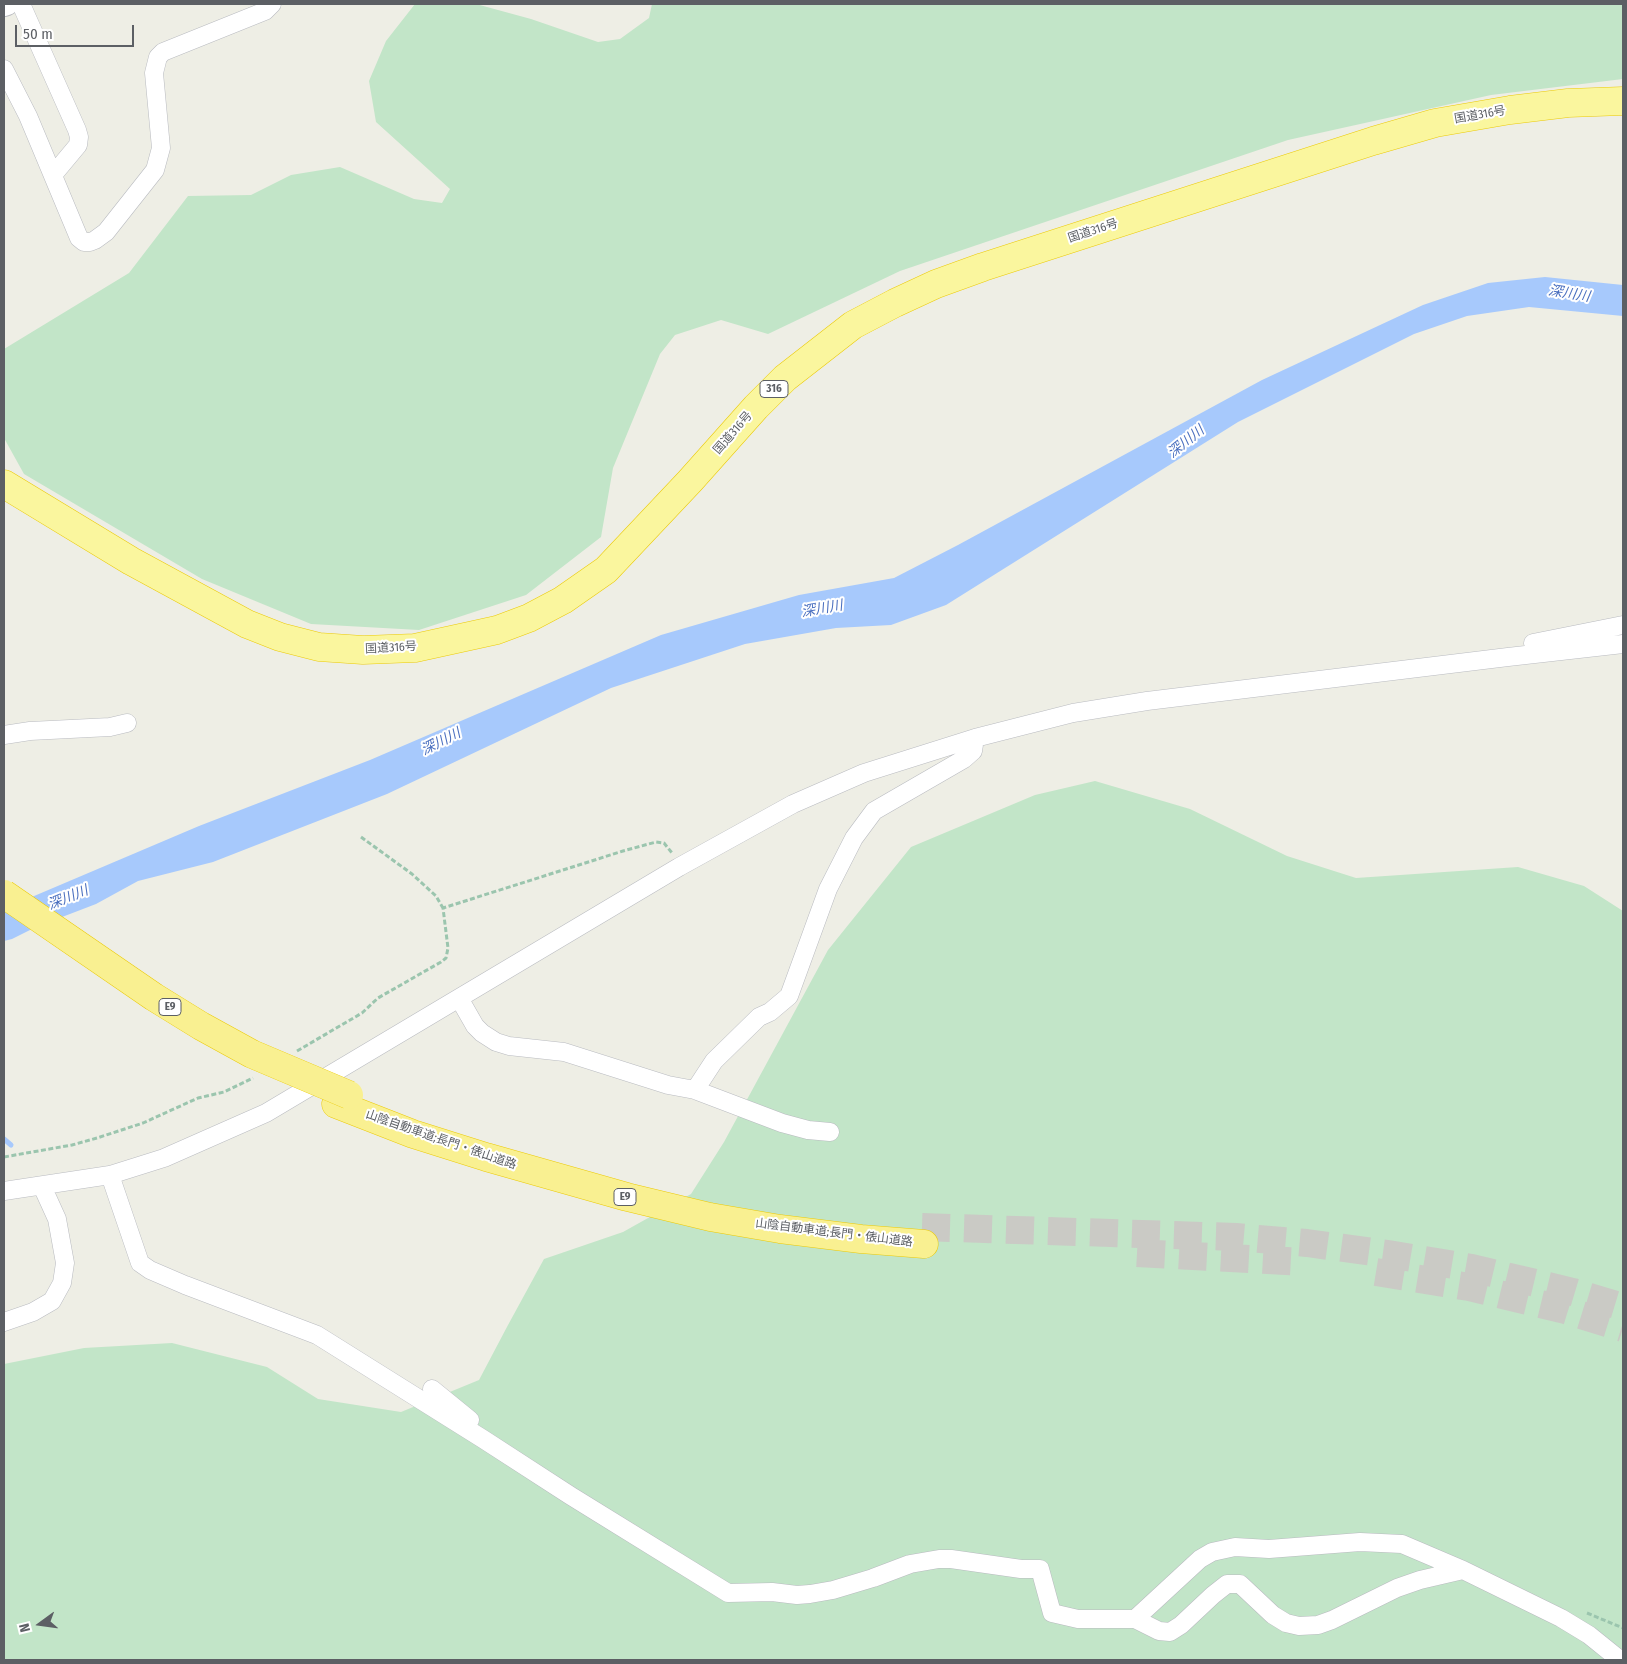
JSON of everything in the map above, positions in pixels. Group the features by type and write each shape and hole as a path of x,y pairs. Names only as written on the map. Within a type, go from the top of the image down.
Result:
{"highway":[{"name":"国道316号","path":"4,484 130,561 247,624 280,637 319,647 363,650 415,648 497,630 529,618 563,600 606,570 785,378 853,325 895,303 936,284 983,267 1344,150 1435,124 1510,110 1568,103 1623,101"},
{"name":"山陰自動車道;長門・俵山道路","path":"4,894 154,997 201,1026 252,1054 413,1134 627,1197 710,1217 861,1239 923,1236"},
{"name":"山陰自動車道;長門・俵山道路","path":"4,911 146,1007 197,1038 254,1068 342,1099"}],"street":[{"path":"21,4 79,137 78,145 53,175"},
{"path":"5,75 28,116 79,238 84,242 90,242 101,236 155,170 161,148 154,73 158,57 163,52 265,11 272,4"},
{"path":"1508,656 1522,645 1623,626"},
{"path":"4,1191 110,1175 164,1158 266,1113 679,867 792,804 864,774 976,738 1073,713 1147,701 1508,656 1623,644"},
{"path":"4,735 30,731 110,727 127,723"},
{"path":"695,1090 714,1061 759,1017 770,1012 789,996 828,888 854,838 874,811 964,759 974,751 976,738"},
{"path":"458,998 475,1026 496,1042 509,1046 564,1052 668,1085 695,1090 782,1123 808,1130 830,1132"},
{"path":"110,1175 140,1263 150,1270 317,1335 728,1593 772,1592 798,1595 825,1592 873,1578 910,1564 951,1559 1021,1569 1040,1569 1052,1613 1078,1619 1135,1619 1159,1631 1170,1632 1182,1626 1227,1584 1240,1584 1273,1615 1286,1622 1299,1626 1318,1625 1396,1588 1463,1570"},
{"path":"4,1322 33,1312 52,1301 62,1283 65,1263 57,1218 42,1186"},
{"path":"432,1389 470,1419 483,1439"},
{"path":"1135,1619 1200,1559 1212,1552 1235,1548 1269,1549 1360,1542 1402,1544 1463,1570 1561,1618 1589,1635 1620,1660"}],"path":[{"path":"295,1052 362,1013 378,998 446,958 448,948 443,908 436,896 412,874 361,838"},
{"path":"443,908 656,842 664,843 679,867"},
{"path":"4,1157 72,1146 97,1138 143,1123 198,1098 224,1092 253,1077"}],"green space":[{"path":"415,4 476,4 531,19 598,42 620,39 649,18 652,4 1623,4 1623,79 1491,95 1288,140 900,271 768,334 721,320 675,335 660,354 613,468 601,537 526,595 419,630 311,624 202,579 24,474 4,438 4,349 129,273 188,196 251,195 291,175 340,167 414,199 442,203 450,189 376,122 369,81 386,41"},
{"path":"1095,781 1190,809 1287,856 1356,878 1518,867 1584,886 1623,911 1623,1660 4,1660 4,1364 84,1348 172,1343 267,1367 318,1399 401,1412 479,1380 544,1259 623,1232 691,1194 724,1142 828,950 911,847 1035,795"}],"water":[{"name":"深川川","path":"1545,277 1623,285 1623,316 1529,307 1467,316 1414,334 1238,422 946,605 891,625 836,628 745,644 611,688 387,794 213,862 138,881 96,904 4,941 4,911 20,902 199,826 370,760 661,635 799,595 894,578 1262,380 1423,305 1488,283"}],"waterway":[{"path":"4,1139 11,1145"}],"tunnel":[{"path":"922,1227 1236,1237 1307,1243 1472,1268 1573,1292 1623,1307"},
{"path":"1137,1253 1304,1262"},
{"path":"1376,1272 1469,1287 1565,1310 1623,1328"}]}
